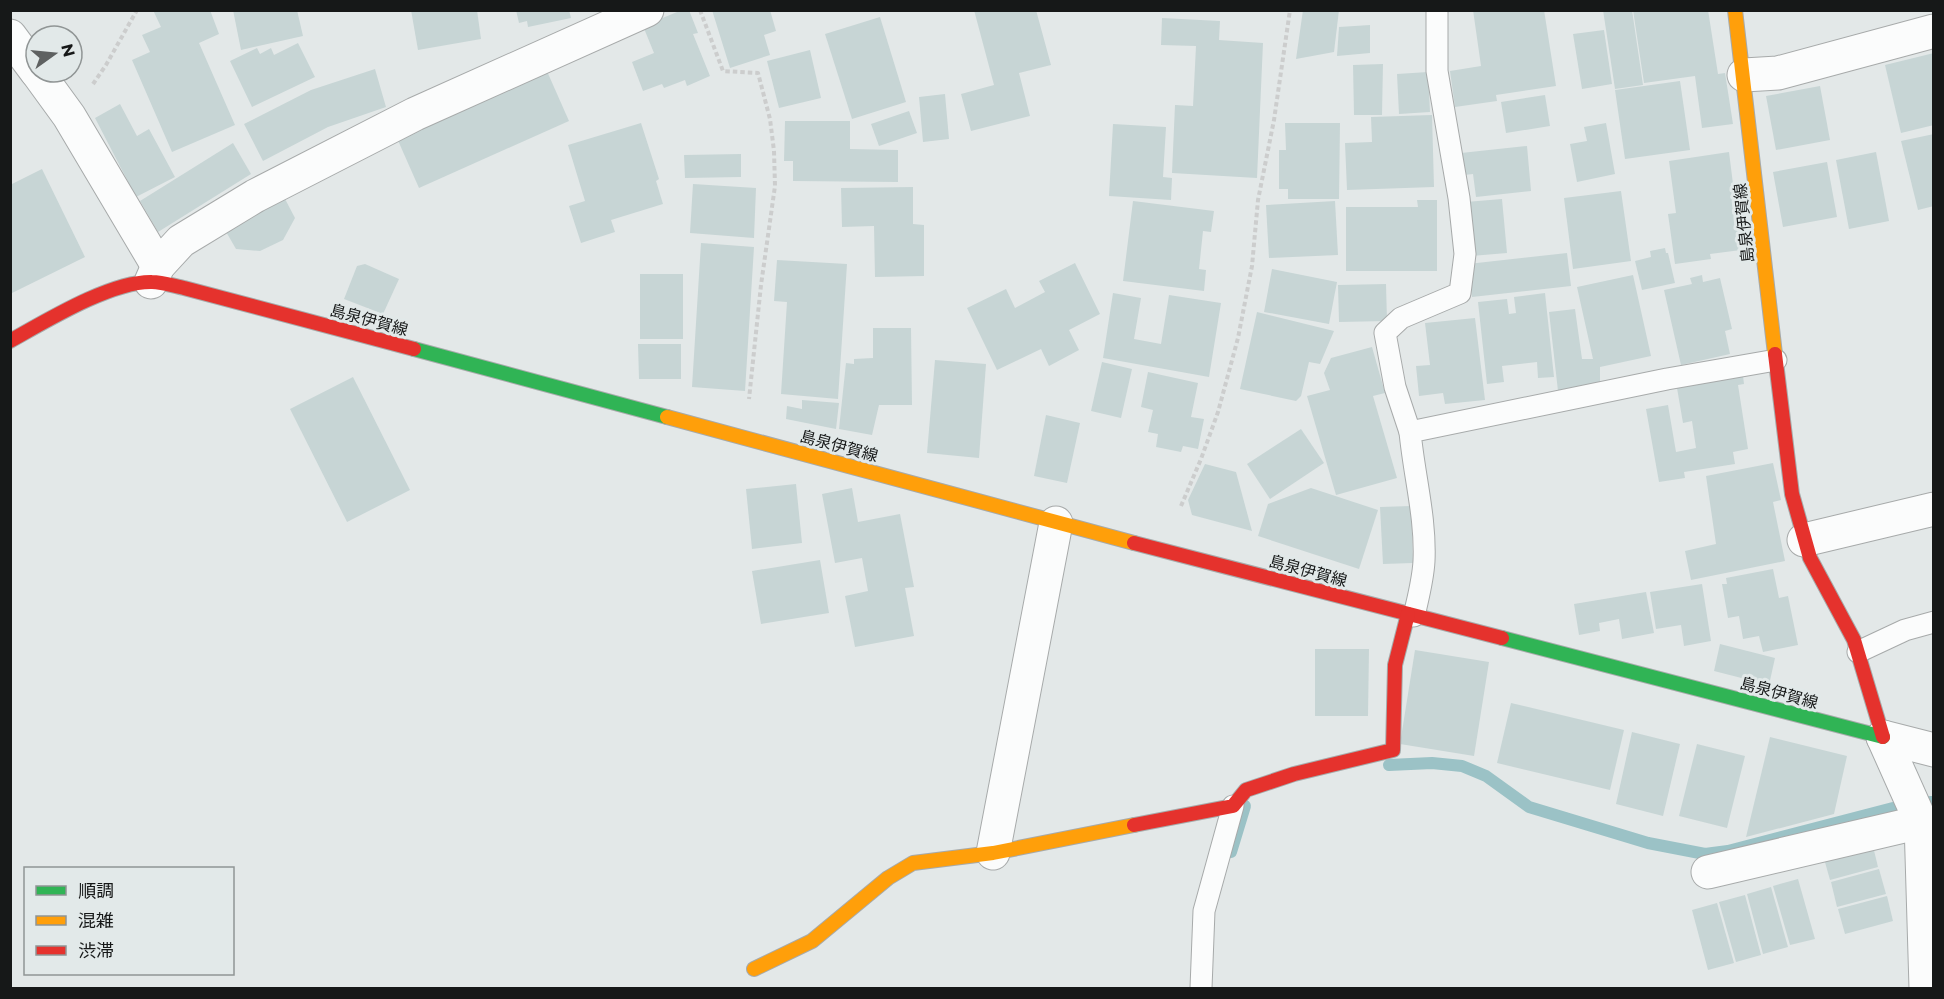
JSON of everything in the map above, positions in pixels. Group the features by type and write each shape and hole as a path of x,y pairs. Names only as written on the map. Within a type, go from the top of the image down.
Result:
{"main road":[{"name":"島泉伊賀線","path":"1735,10 1792,494 1810,558 1854,640 1883,737"},
{"name":"島泉伊賀線","path":"10,341 74,306 154,274 196,291 1056,523 1883,737"},
{"path":"754,969 812,941 888,878 913,863 993,853 1233,806 1246,790 1294,774 1393,750 1393,671 1398,639 1411,615"}],"street":[{"path":"46,84 69,116 154,274 181,241 255,196 415,114 647,10"},
{"path":"1743,75 1778,73 1934,31"},
{"path":"10,36 24,54"},
{"path":"1804,540 1934,510"},
{"path":"993,853 1056,523"},
{"path":"1883,737 1934,750"},
{"path":"1883,737 1921,822 1926,988"},
{"path":"1708,872 1921,822"}],"lane":[{"path":"1411,615 1421,587 1424,560 1422,514 1410,432 1395,387 1385,333 1401,318 1460,292 1465,254 1460,198 1437,71 1437,10"},
{"path":"1410,432 1776,360"},
{"path":"1858,652 1905,630 1934,622"},
{"path":"1201,988 1204,911 1233,806"}],"path":[{"path":"69,116 106,65 136,10"},
{"path":"700,10 723,71 759,73 774,151 775,186 748,404 750,439"},
{"path":"1181,506 1218,412 1238,338 1252,266 1258,200 1274,120 1290,10"}],"building":[{"path":"153,10 210,10 219,34 199,43 235,125 172,152 132,60 150,52 142,35 161,27"},
{"path":"233,10 297,10 303,36 241,50"},
{"path":"411,10 477,10 481,39 418,50"},
{"path":"516,10 569,10 571,18 528,27 527,21 519,23"},
{"path":"682,10 689,10 698,33 693,34 710,76 687,86 685,80 664,88 662,84 643,91 632,62 654,53 643,26"},
{"path":"712,10 770,10 776,31 764,35 770,55 730,68"},
{"path":"974,10 1036,10 1051,65 1019,73 1030,116 971,131 961,94 994,85"},
{"path":"1303,10 1339,10 1334,52 1296,59"},
{"path":"1473,10 1544,10 1556,86 1496,95 1497,101 1455,107 1450,71 1481,66"},
{"path":"1603,10 1632,10 1643,85 1615,89"},
{"path":"1633,10 1708,10 1718,74 1725,73 1733,124 1702,128 1695,76 1644,83"},
{"path":"880,17 906,102 852,119 825,34"},
{"path":"1162,18 1220,21 1219,40 1263,43 1257,178 1172,173 1175,105 1193,106 1196,46 1161,45"},
{"path":"1370,25 1370,53 1337,56 1339,27"},
{"path":"1604,30 1612,84 1582,89 1573,34"},
{"path":"298,43 315,77 252,107 230,61 257,48 260,54 271,48 274,55"},
{"path":"810,50 821,98 779,108 767,61"},
{"path":"1934,53 1934,125 1901,133 1885,65"},
{"path":"1383,64 1382,115 1354,115 1353,65"},
{"path":"375,69 386,107 328,127 263,161 244,124 311,90"},
{"path":"546,69 569,121 419,188 396,136"},
{"path":"1428,72 1430,112 1399,114 1397,74"},
{"path":"1680,81 1690,150 1625,159 1615,90"},
{"path":"1820,86 1830,140 1776,150 1766,96"},
{"path":"945,94 949,139 923,142 919,97"},
{"path":"1545,95 1550,126 1506,133 1501,102"},
{"path":"120,104 137,136 149,129 175,177 136,197 95,118"},
{"path":"909,111 917,133 879,146 871,124"},
{"path":"1432,115 1434,187 1347,190 1345,143 1372,142 1371,117"},
{"path":"785,121 850,121 850,149 898,150 898,182 793,181 793,161 784,161"},
{"path":"641,123 659,179 656,181 663,204 611,220 615,232 581,243 569,206 585,201 568,145"},
{"path":"1285,123 1340,123 1339,199 1288,199 1288,189 1279,189 1279,150 1286,150"},
{"path":"1606,123 1615,174 1577,182 1570,144 1587,141 1584,127"},
{"path":"1113,124 1166,127 1163,177 1172,178 1171,200 1109,196"},
{"path":"1934,134 1934,206 1918,210 1901,141"},
{"path":"233,143 251,174 158,232 140,201"},
{"path":"1527,146 1531,191 1476,197 1473,174 1464,175 1461,153"},
{"path":"1729,152 1733,184 1740,182 1743,211 1736,213 1741,250 1710,254 1711,259 1675,264 1668,214 1676,213 1669,161"},
{"path":"1876,152 1889,221 1849,229 1836,160"},
{"path":"741,154 741,177 685,178 684,155"},
{"path":"1827,162 1837,217 1783,227 1773,172"},
{"path":"42,169 85,257 10,294 10,185"},
{"path":"693,184 756,188 754,238 690,233"},
{"path":"913,187 913,224 924,225 924,276 875,277 874,226 842,227 841,188"},
{"path":"1621,191 1631,261 1573,269 1564,198"},
{"path":"284,197 295,218 283,240 260,251 236,249 225,230"},
{"path":"1502,199 1507,253 1471,256 1466,202"},
{"path":"1417,200 1437,200 1437,271 1346,271 1346,207 1418,207"},
{"path":"1133,201 1214,211 1211,232 1203,231 1199,269 1206,270 1204,291 1123,281"},
{"path":"1335,201 1338,255 1269,258 1266,205"},
{"path":"701,243 754,247 745,391 692,387"},
{"path":"1665,248 1675,283 1642,290 1635,261 1651,257 1650,251"},
{"path":"1567,253 1571,286 1472,297 1468,264"},
{"path":"777,260 847,264 838,399 781,394 787,302 774,301"},
{"path":"1075,263 1100,314 1069,330 1079,350 1049,366 1041,349 997,370 967,308 1006,289 1015,308 1045,292 1039,281"},
{"path":"365,264 399,279 383,314 344,299 357,266"},
{"path":"1272,269 1337,282 1329,324 1264,312"},
{"path":"640,274 683,274 683,339 640,339"},
{"path":"1633,275 1651,356 1600,367 1600,386 1558,391 1549,312 1575,309 1582,359 1593,359 1577,287"},
{"path":"1702,275 1703,282 1720,278 1732,329 1725,331 1730,354 1681,365 1664,290 1692,284 1690,278"},
{"path":"1386,284 1387,321 1339,322 1338,285"},
{"path":"1113,293 1141,298 1134,339 1161,344 1169,295 1221,303 1209,377 1103,358"},
{"path":"1545,293 1554,377 1538,378 1537,362 1502,366 1504,382 1487,384 1478,302 1507,299 1509,314 1516,313 1514,297"},
{"path":"1257,312 1334,331 1320,364 1309,362 1301,396 1296,401 1240,389"},
{"path":"1475,318 1485,400 1445,404 1443,393 1419,396 1416,366 1430,365 1425,323"},
{"path":"873,328 911,328 912,405 879,405 872,435 839,429 846,363 854,364 854,359 873,358"},
{"path":"638,344 681,344 681,379 639,379"},
{"path":"1372,347 1385,393 1373,396 1397,478 1336,495 1307,396 1330,390 1324,373 1331,358"},
{"path":"935,360 986,364 979,458 927,453"},
{"path":"1102,362 1132,369 1121,418 1091,411"},
{"path":"1148,372 1198,383 1191,417 1204,419 1198,449 1183,446 1181,452 1156,447 1158,434 1148,432 1153,410 1141,407"},
{"path":"1743,376 1744,384 1738,385 1748,449 1733,452 1735,464 1684,472 1685,478 1659,482 1646,409 1668,405 1676,452 1696,448 1692,421 1683,423 1677,388"},
{"path":"353,377 410,490 347,522 290,409"},
{"path":"802,400 839,403 836,429 786,419 787,406 802,409"},
{"path":"1046,415 1080,423 1067,483 1034,476"},
{"path":"1301,429 1324,463 1270,499 1247,464"},
{"path":"1773,463 1781,500 1773,502 1785,561 1691,580 1685,551 1716,544 1706,476"},
{"path":"1205,464 1236,472 1252,531 1192,515 1188,500"},
{"path":"796,484 802,543 752,549 746,489"},
{"path":"852,488 858,522 900,514 914,587 905,588 914,636 855,647 845,596 868,591 862,558 835,563 822,494"},
{"path":"1311,488 1378,510 1359,569 1258,536 1268,504"},
{"path":"1411,506 1413,563 1383,564 1380,507"},
{"path":"820,560 829,613 761,624 752,571"},
{"path":"1773,569 1779,598 1788,596 1798,645 1763,652 1759,636 1743,639 1739,616 1728,618 1722,584 1727,584 1726,578"},
{"path":"1702,584 1711,641 1684,646 1681,625 1656,629 1650,592"},
{"path":"1646,592 1654,633 1622,639 1619,619 1599,623 1600,631 1579,635 1574,604"},
{"path":"1720,644 1775,658 1769,685 1714,671"},
{"path":"1315,649 1369,649 1368,716 1315,716"},
{"path":"1415,650 1489,662 1474,756 1400,744"},
{"path":"1511,703 1624,730 1610,790 1497,763"},
{"path":"1632,732 1680,744 1663,816 1616,804"},
{"path":"1770,737 1847,756 1834,814 1746,837"},
{"path":"1697,744 1745,756 1727,828 1679,816"},
{"path":"1872,842 1878,867 1830,880 1823,855"},
{"path":"1879,869 1886,894 1837,907 1831,882"},
{"path":"1798,879 1815,939 1790,945 1773,886"},
{"path":"1771,887 1788,947 1763,954 1747,894"},
{"path":"1745,895 1761,955 1736,962 1719,902"},
{"path":"1887,896 1893,921 1845,934 1838,909"},
{"path":"1717,903 1734,963 1708,970 1692,910"}],"waterway":[{"path":"1389,765 1432,763 1462,766 1486,776 1529,807 1648,843 1705,854 1728,851 1893,808"},
{"path":"1231,852 1245,806"}],"traffic: fast":[{"path":"414,349 667,417"},
{"path":"1502,638 1883,737"}],"traffic: slow":[{"path":"1735,10 1775,354"},
{"path":"667,417 1134,543"},
{"path":"754,969 812,941 888,878 913,863 993,853 1134,825"}],"traffic: jam":[{"path":"10,341 60,313 99,295 136,283 152,282 184,288 414,349"},
{"path":"1775,354 1792,494 1810,558 1854,640 1883,737"},
{"path":"1134,543 1502,638"},
{"path":"1134,825 1233,806 1246,790 1294,774 1393,750 1395,665 1408,614"}]}
